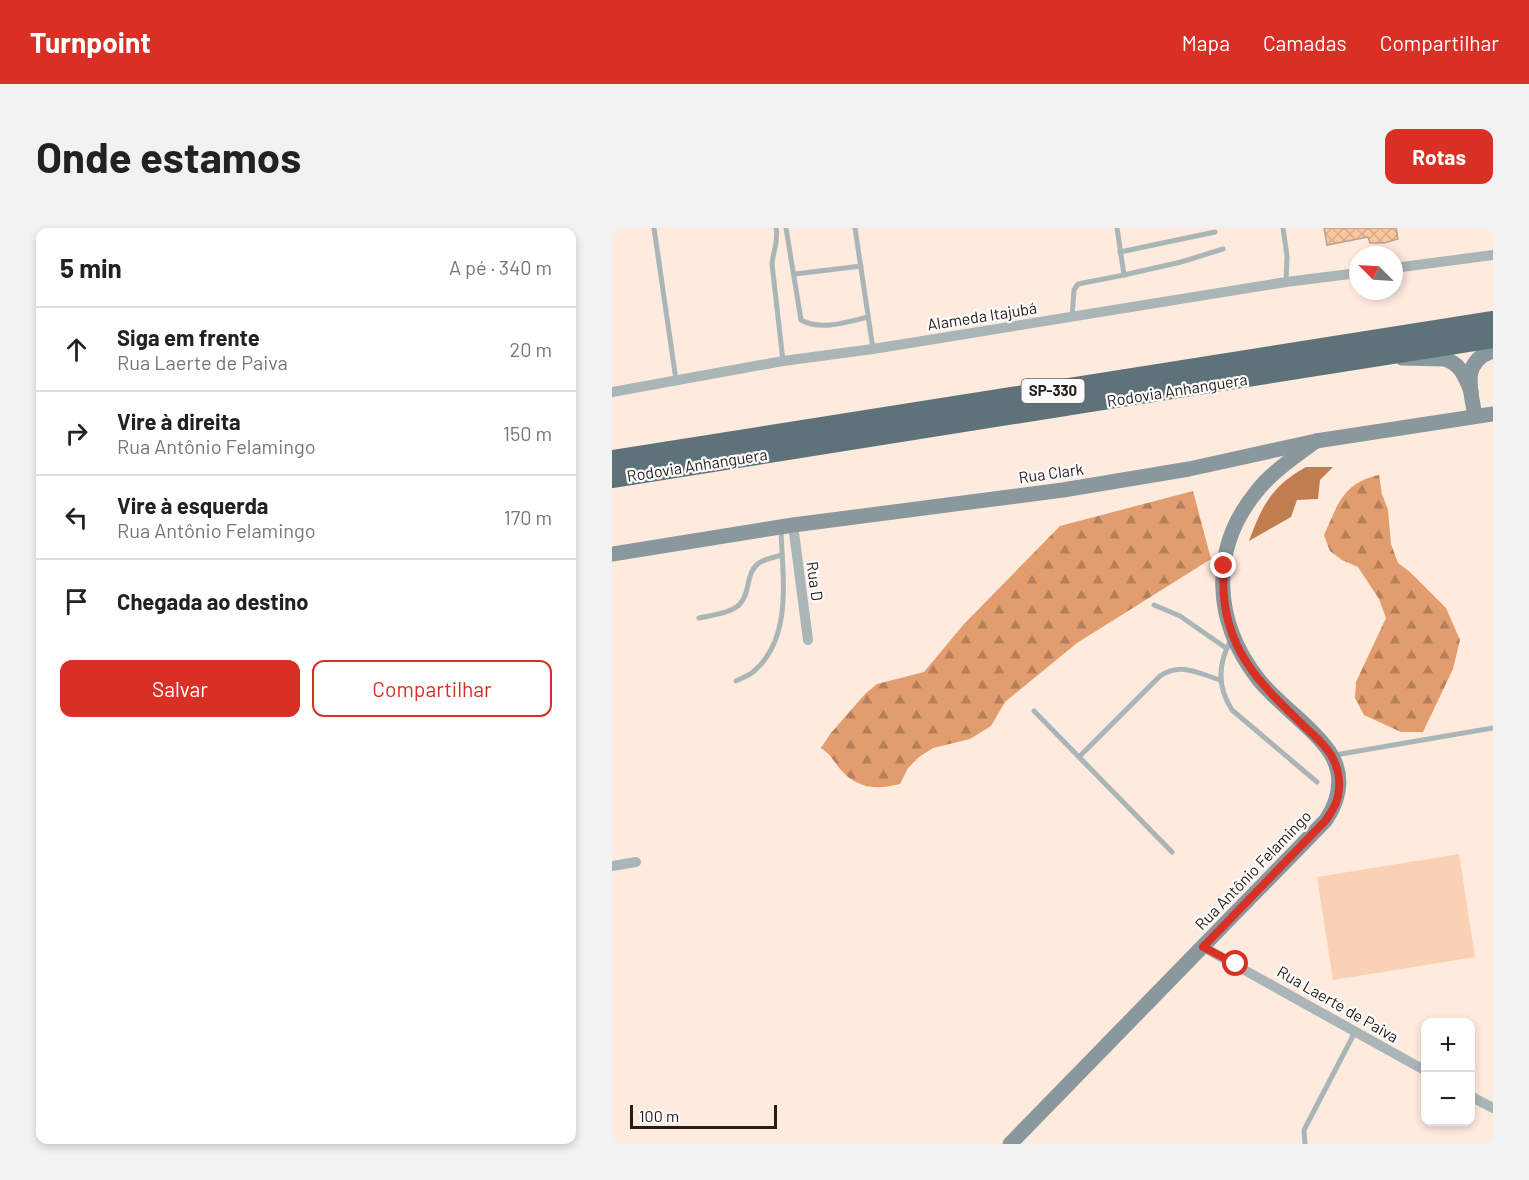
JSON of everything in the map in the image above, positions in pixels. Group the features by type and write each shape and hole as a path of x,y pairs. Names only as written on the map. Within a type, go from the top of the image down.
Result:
{"highway":[{"name":"Rodovia Anhanguera","path":"612,459 1493,321"},
{"name":"Rodovia Anhanguera","path":"612,478 1493,338"}],"main road":[{"path":"1475,416 1471,391 1472,369 1481,356 1493,351"},
{"path":"1378,357 1452,362 1464,374 1471,391"},
{"name":"Rua Clark","path":"612,554 787,526 1074,488 1189,469 1316,441 1493,414"},
{"name":"Rua Antônio Felamingo","path":"1010,1144 1326,820 1338,797 1340,784 1332,756 1261,682 1230,642 1222,589 1224,566 1235,522 1257,490 1272,475 1316,441"}],"street":[{"path":"1403,267 1493,255"},
{"name":"Alameda Itajubá","path":"612,392 783,361 1349,274"},
{"name":"Rua D","path":"787,526 808,640"},
{"path":"612,866 636,862"},
{"name":"Rua Laerte de Paiva","path":"1203,947 1421,1069"},
{"path":"1475,1099 1493,1108"}],"lane":[{"path":"654,228 676,381"},
{"path":"776,228 777,245 772,264 783,361"},
{"path":"786,228 801,320 812,326 868,317"},
{"path":"855,228 873,349"},
{"path":"1118,228 1124,275"},
{"path":"1283,228 1287,256 1286,282"},
{"path":"1120,252 1215,232"},
{"path":"1072,317 1076,286 1181,262 1223,249"},
{"path":"795,274 861,266"},
{"path":"736,681 753,672 768,654 781,624 784,607 782,555 787,526"},
{"path":"699,618 726,612 738,606 744,599 749,578 757,564 782,555"},
{"path":"1154,605 1230,642 1220,680 1223,696 1232,710 1317,782"},
{"path":"1079,757 1160,676 1170,669 1188,670 1220,680"},
{"path":"1034,711 1172,852"},
{"path":"1332,756 1493,728"},
{"path":"1305,1144 1304,1130 1307,1123 1355,1032"}],"green space":[{"path":"1379,475 1382,494 1388,510 1391,544 1398,563 1446,608 1460,640 1453,669 1423,732 1401,732 1364,715 1355,698 1356,682 1386,618 1379,599 1358,567 1342,560 1330,551 1324,535 1338,505 1349,490"},
{"path":"1193,491 1211,559 1077,643 1005,702 991,726 970,739 933,748 908,768 900,784 883,787 868,786 853,781 821,748 865,694 877,684 924,672 964,624 1060,526"}],"shaded area":[{"path":"1306,467 1333,467 1320,480 1318,499 1297,500 1291,517 1249,541 1264,507 1276,489"},
{"path":"1459,854 1475,957 1333,980 1317,877"}],"building":[{"path":"1324,228 1396,228 1398,239 1384,243 1370,243 1368,237 1327,245"}],"route":[{"path":"1224,566 1222,589 1225,614 1233,637 1246,662 1261,682 1332,756 1340,784 1334,808 1326,820 1203,947 1236,964"}]}
